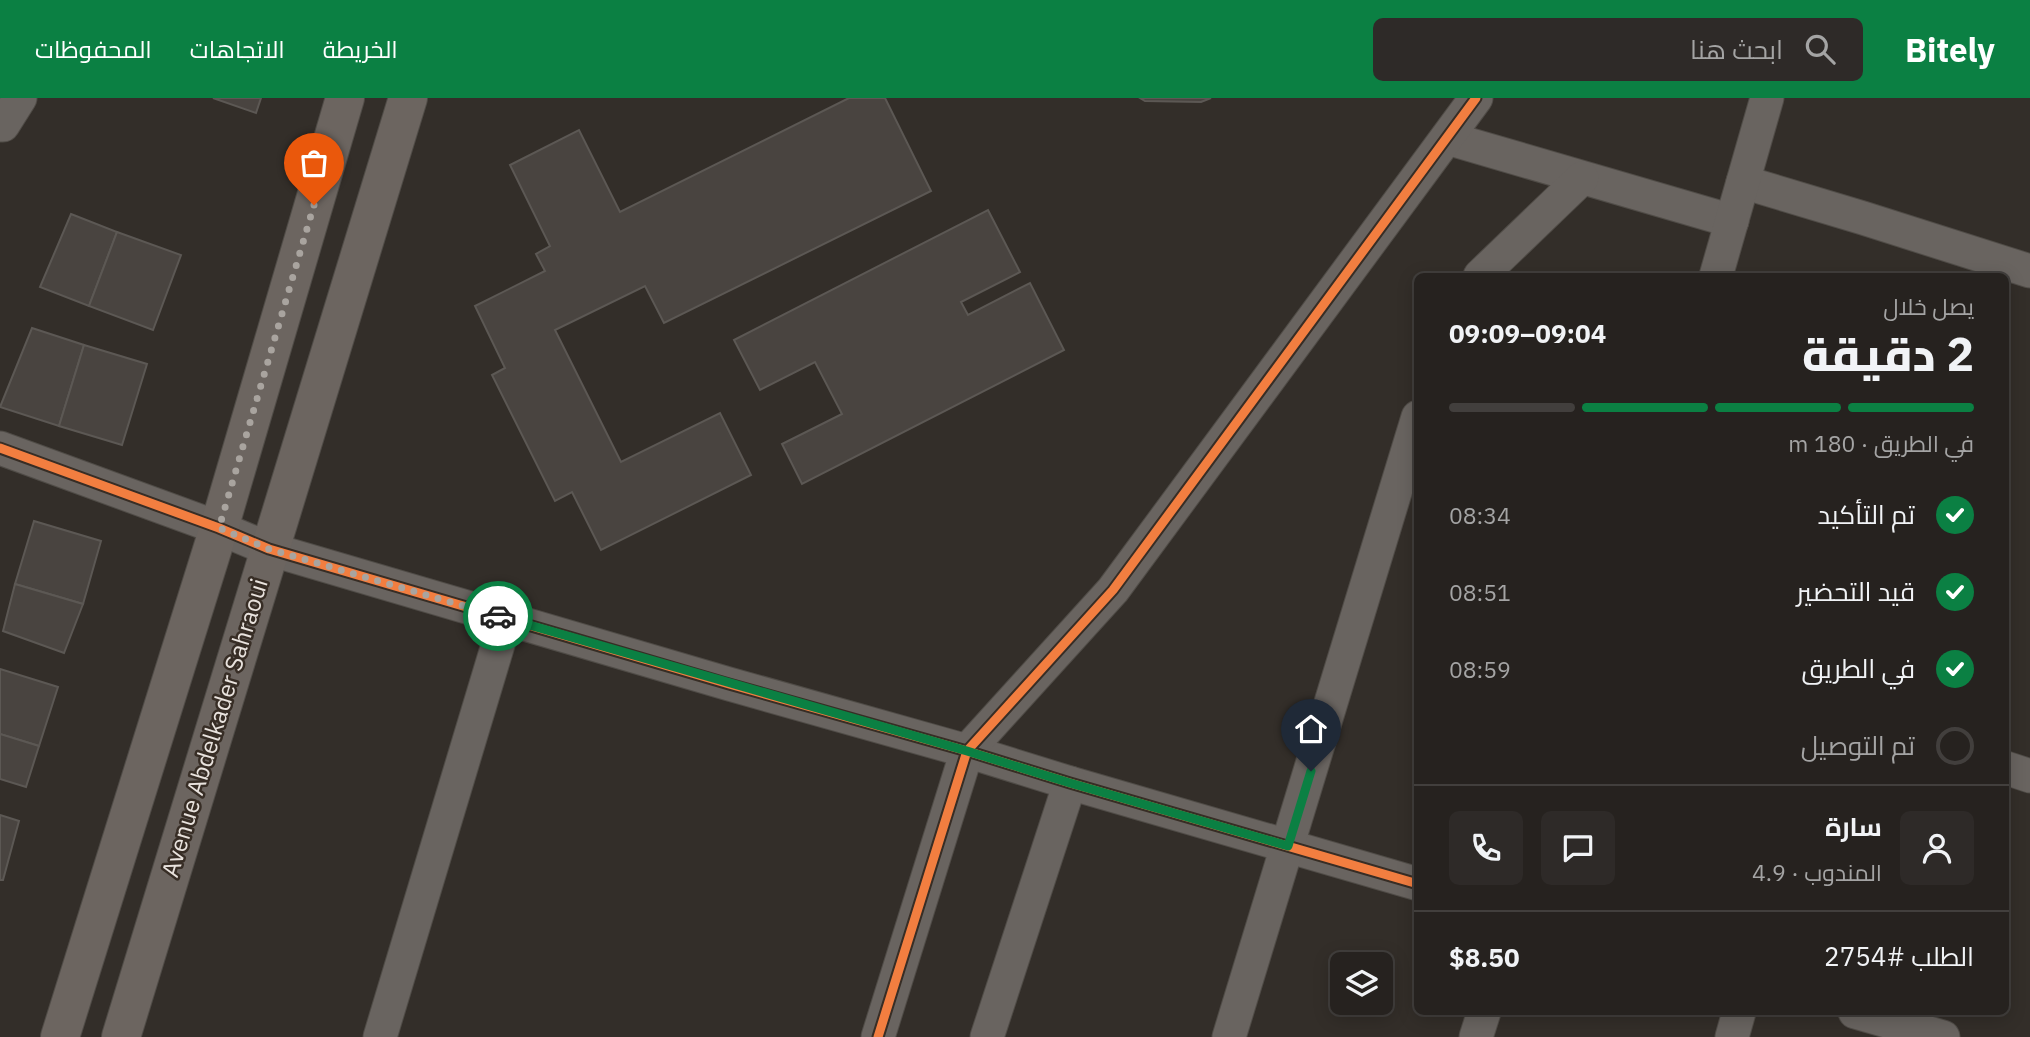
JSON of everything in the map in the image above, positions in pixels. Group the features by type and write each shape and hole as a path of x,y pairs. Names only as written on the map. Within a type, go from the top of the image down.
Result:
{"main road":[{"path":"60,1037 219,528 345,98"},
{"name":"Avenue Abdelkader Sahraoui","path":"121,1037 408,98"}],"street":[{"path":"0,125 3,125 20,98"},
{"path":"878,1037 967,751 1113,590 1475,98"},
{"path":"1717,273 1767,98"},
{"path":"1447,138 1732,221"},
{"path":"1483,273 1582,178"},
{"path":"1743,182 2030,271"},
{"path":"1229,1037 1414,429"},
{"path":"0,448 269,549 1414,883"},
{"path":"380,1037 506,618"},
{"path":"2009,769 2030,776"},
{"path":"987,1037 1070,783"},
{"path":"1476,1037 1483,1015"},
{"path":"1732,1037 1738,1015"},
{"path":"1866,1015 1943,1037"}],"building":[{"path":"213,98 261,98 256,113"},
{"path":"849,98 885,98 931,191 664,323 645,286 555,330 621,462 720,413 751,475 601,550 572,492 555,501 492,375 505,368 475,306 545,271 536,254 550,246 510,165 579,130 620,212"},
{"path":"1140,98 1211,98 1201,102 1145,101"},
{"path":"988,210 1020,272 961,302 968,315 1030,283 1064,350 802,484 782,444 842,414 815,362 760,390 734,340"},
{"path":"71,214 117,232 89,306 40,287"},
{"path":"117,232 181,255 153,330 89,306"},
{"path":"32,328 84,345 59,426 0,407"},
{"path":"84,345 147,364 122,445 59,426"},
{"path":"34,521 101,541 83,604 15,584"},
{"path":"15,584 83,604 64,653 3,631"},
{"path":"0,669 58,687 39,746 0,734"},
{"path":"0,734 39,746 26,787 0,779"},
{"path":"0,815 19,821 3,880 0,880"}],"cycle path":[{"path":"878,1037 967,751 1113,590 1476,98"},
{"path":"0,448 269,549 1414,883"}],"way so far":[{"path":"314,205 219,528 269,549 498,616"}],"route":[{"path":"498,616 1288,846 1311,771"}]}
